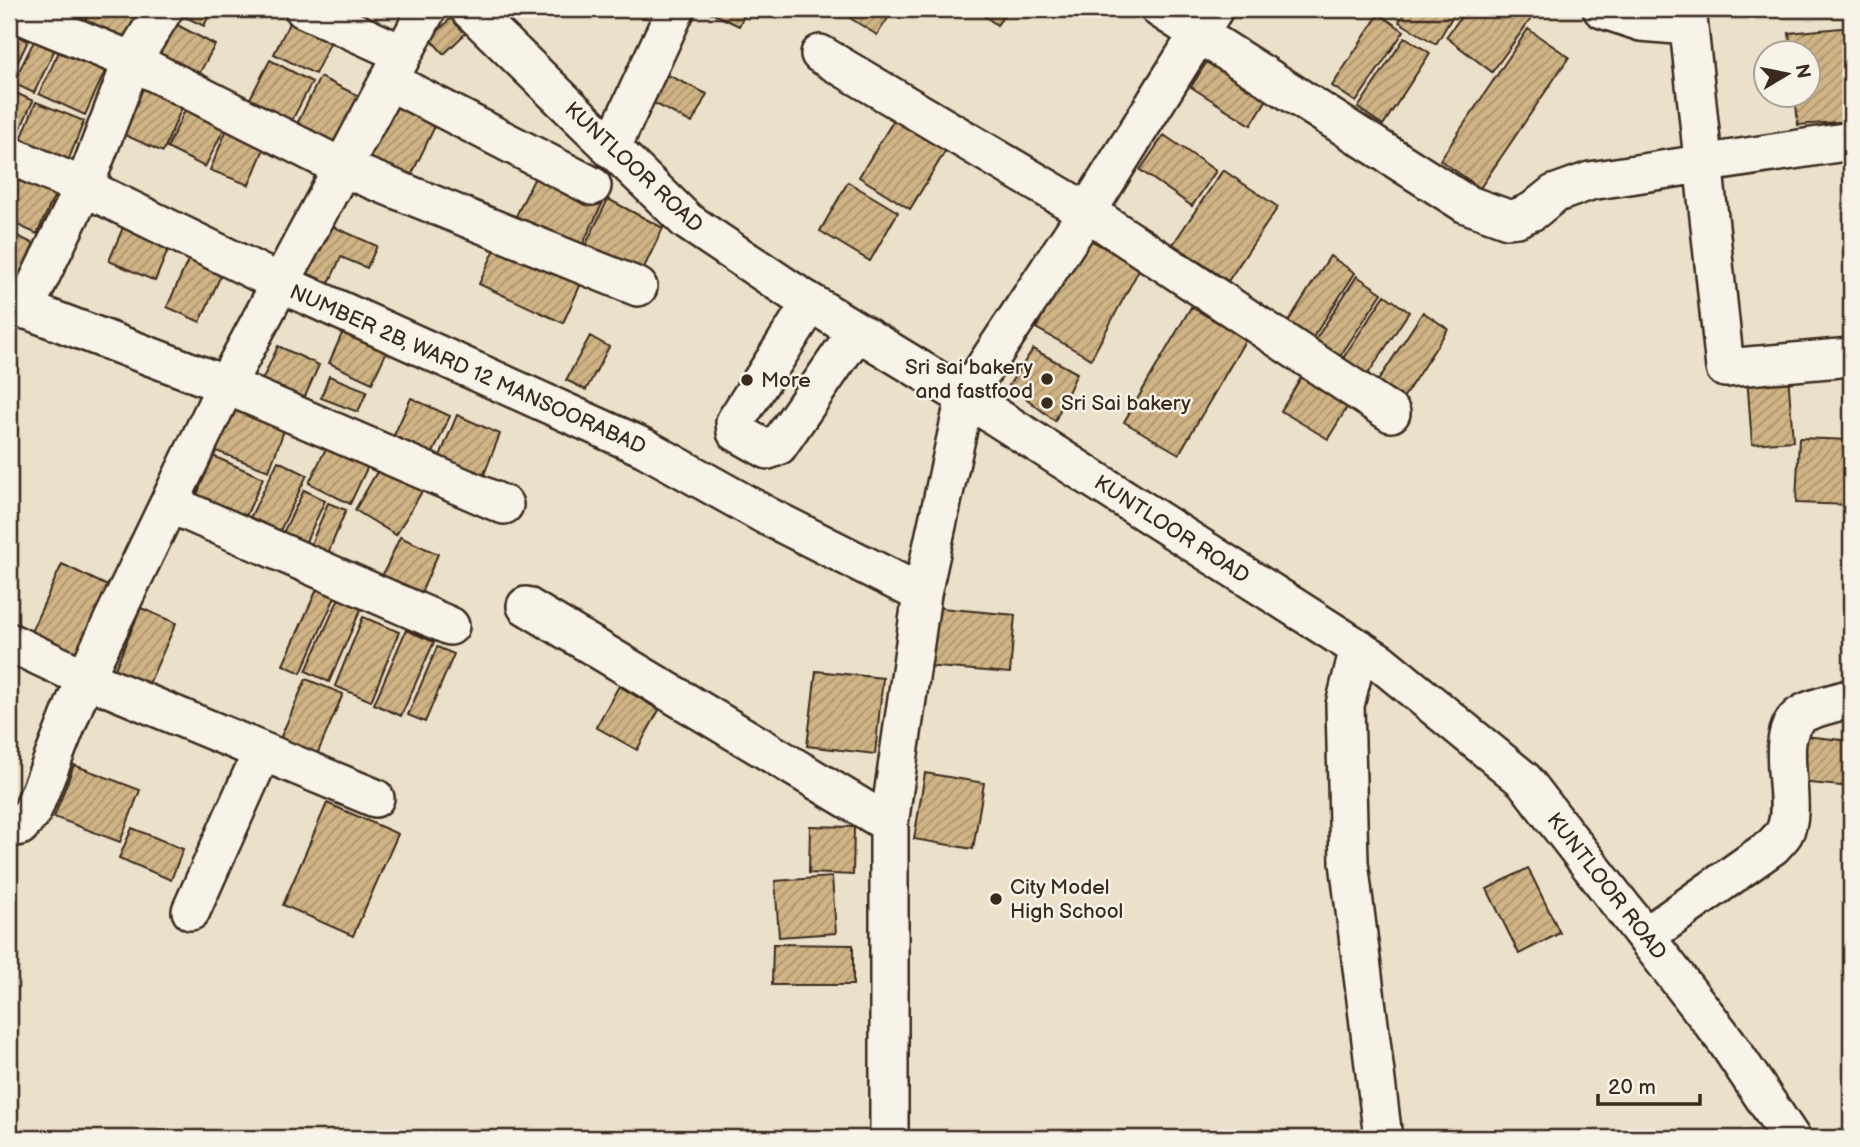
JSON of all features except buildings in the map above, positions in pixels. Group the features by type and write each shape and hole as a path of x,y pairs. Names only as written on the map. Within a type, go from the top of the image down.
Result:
{"street":[{"path":"164,9 132,61 84,187 17,307 226,385 505,505"},
{"path":"304,9 592,187"},
{"path":"9,829 20,826 32,812 85,678 226,385 427,9"},
{"name":"KUNTLOOR ROAD","path":"469,9 687,221 811,303 965,397 1380,662 1524,780 1726,1041 1790,1138"},
{"path":"611,149 676,9"},
{"path":"1160,9 1208,22 1466,204 1508,219 1525,215 1555,194 1590,181 1703,161 1851,141"},
{"path":"1602,9 1641,22 1688,17 1725,368 1851,357"},
{"path":"9,10 132,61 343,168 638,287"},
{"path":"889,1138 889,824 922,594 965,397 1208,22"},
{"path":"820,54 1087,212 1391,413"},
{"name":"NUMBER 2B, WARD 12 MANSOORABAD","path":"9,155 84,187 282,284 645,448 767,516 922,594"},
{"path":"811,303 735,422 736,432 768,450 774,449 856,331"},
{"path":"783,346 828,372"},
{"path":"170,504 450,626"},
{"path":"526,606 889,824"},
{"path":"9,642 85,678 375,798"},
{"path":"1359,648 1345,705 1349,862 1383,1138"},
{"path":"1646,936 1773,846 1784,833 1790,811 1786,746 1792,727 1804,713 1851,698"},
{"path":"191,911 262,751"}],"place":[{"name":"Sri sai bakery and fastfood","path":"1047,379"},
{"name":"More","path":"747,380"},
{"name":"Sri Sai bakery","path":"1047,403"},
{"name":"City Model High School","path":"996,899"}]}
